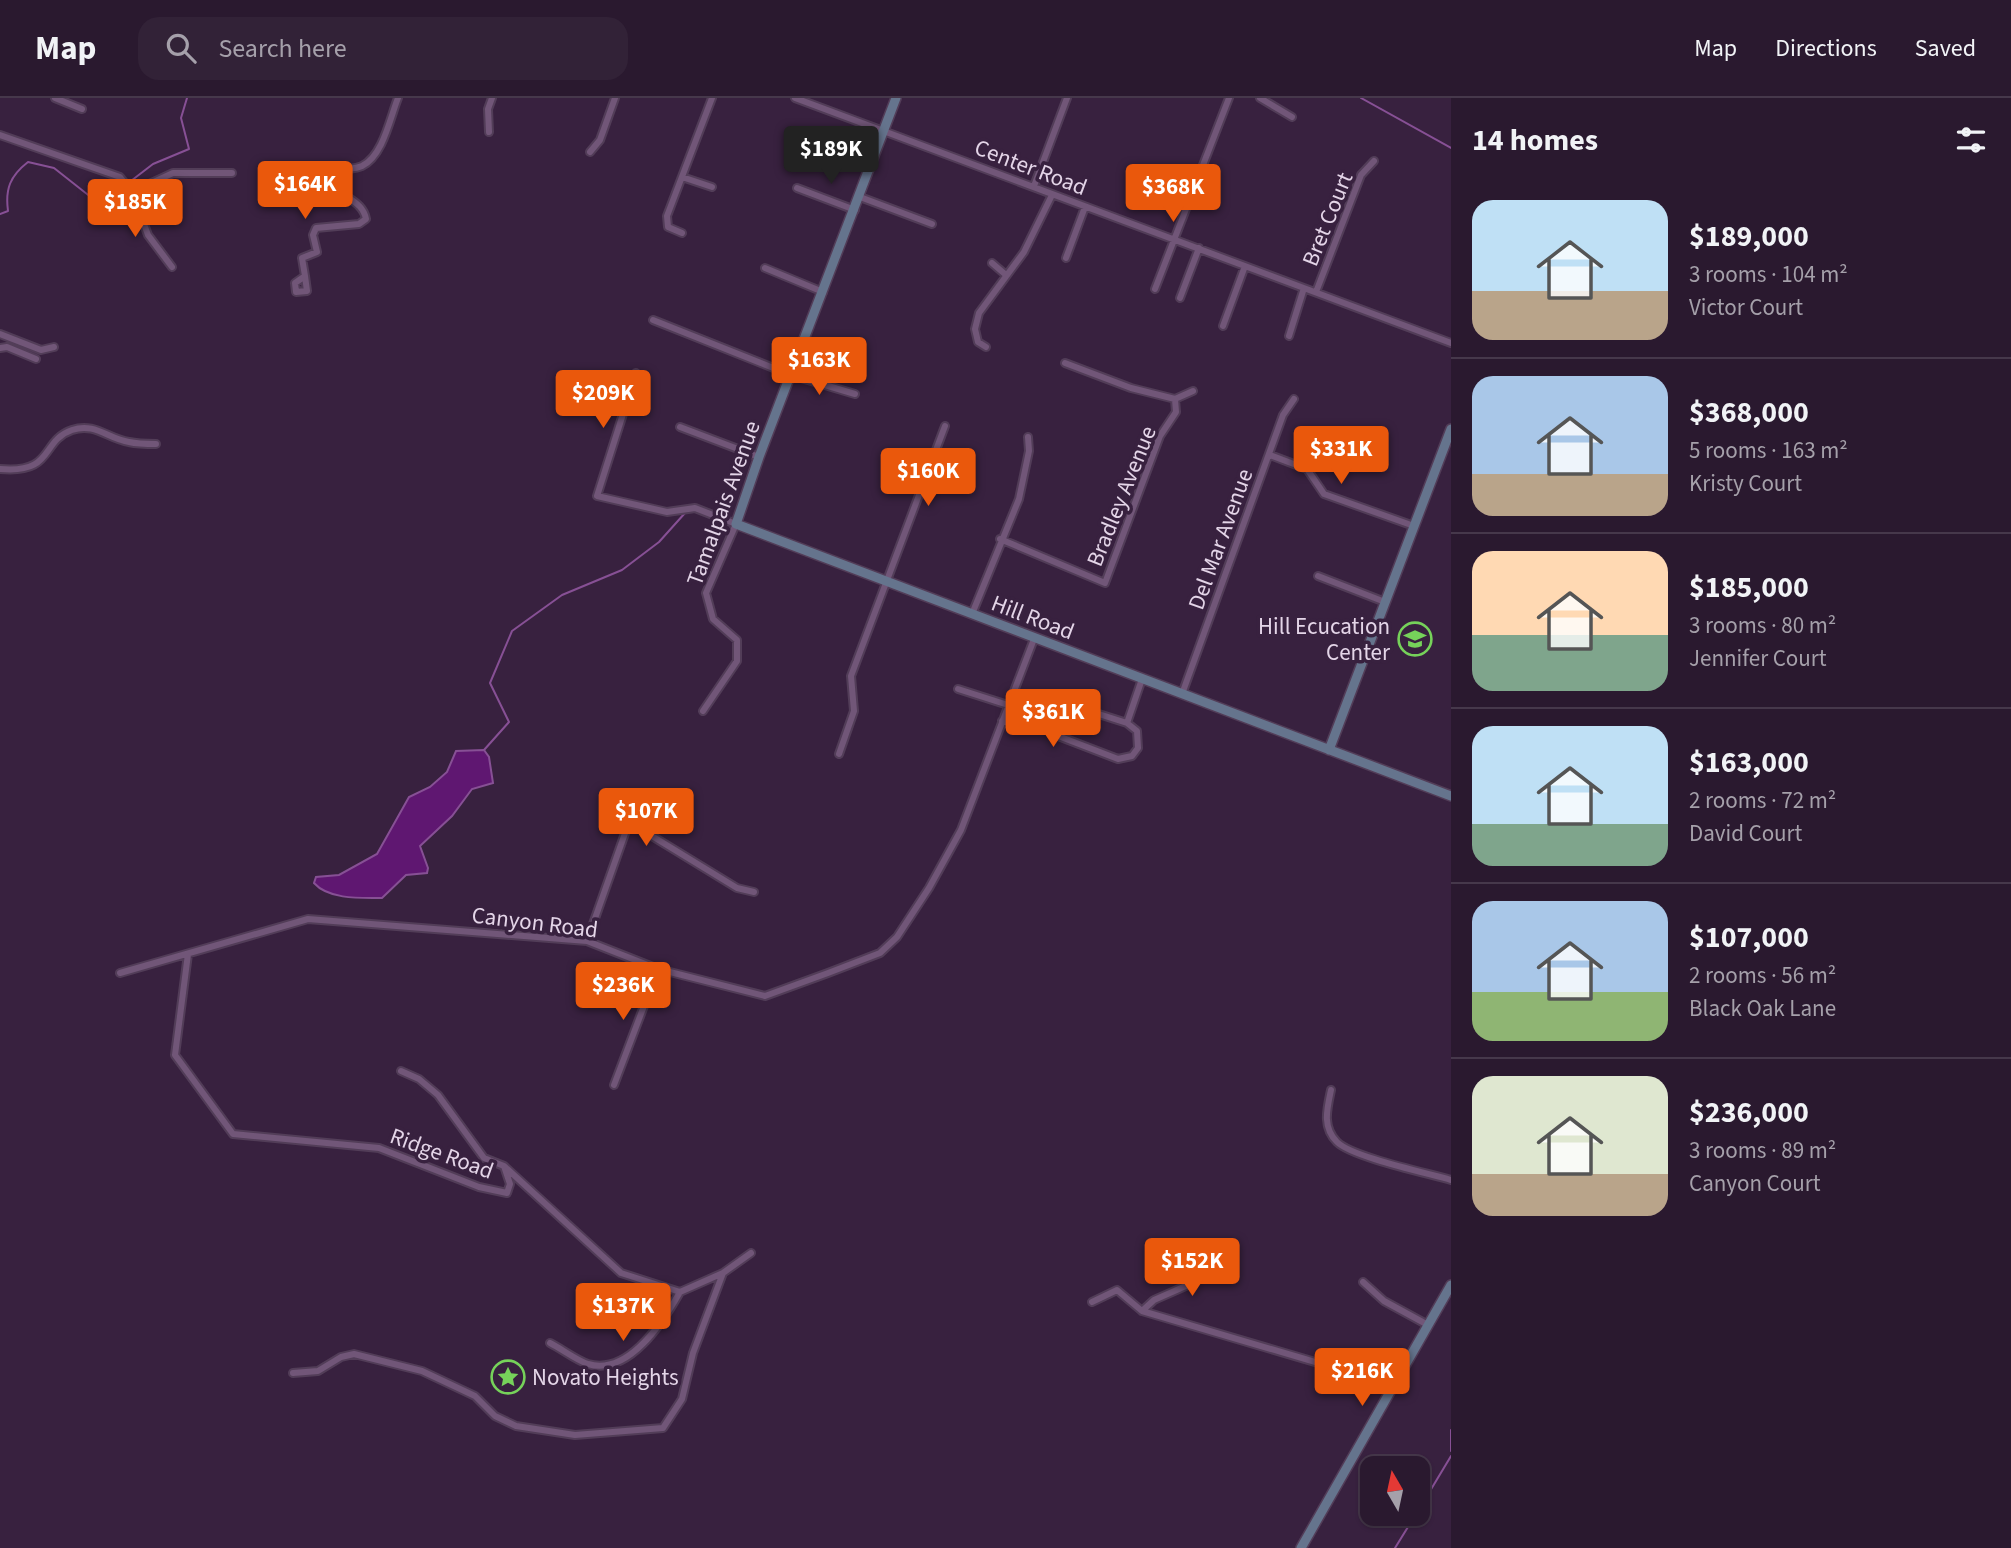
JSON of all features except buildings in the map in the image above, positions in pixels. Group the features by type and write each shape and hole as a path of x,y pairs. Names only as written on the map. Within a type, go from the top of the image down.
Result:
{"street":[{"path":"55,98 82,109"},
{"path":"305,276 302,258 317,252 313,235 316,228 359,225 366,219 358,205 337,191 331,175 340,169 363,165 373,158 398,98"},
{"path":"489,132 488,108 492,98"},
{"path":"590,152 600,140 615,98"},
{"path":"682,233 668,227 667,216 712,98"},
{"name":"Center Road","path":"795,98 1451,343"},
{"name":"Tamalpais Avenue","path":"703,711 737,661 737,640 713,619 706,593 736,524 896,98"},
{"path":"1034,186 1067,98"},
{"path":"1155,289 1229,98"},
{"path":"1260,98 1292,117"},
{"path":"0,135 120,177 131,191 148,235 172,267"},
{"name":"Bret Court","path":"1317,292 1361,176 1374,161"},
{"path":"131,191 173,173 232,173"},
{"path":"682,177 712,187"},
{"path":"797,188 855,210"},
{"path":"986,347 978,342 975,329 979,313 1039,228 1052,195"},
{"path":"860,197 932,224"},
{"path":"1066,258 1085,207"},
{"path":"1180,298 1199,248"},
{"path":"992,263 1006,275"},
{"path":"1223,326 1245,266"},
{"path":"765,268 824,292"},
{"path":"1289,336 1304,288"},
{"path":"653,320 791,374 855,394"},
{"path":"0,334 41,349 54,348"},
{"path":"0,348 7,347 36,359"},
{"name":"Bradley Avenue","path":"1000,539 1105,583 1160,436 1177,412 1175,399 1131,388 1065,363"},
{"name":"Hill Road","path":"636,373 597,496 667,512 695,508 1451,796"},
{"path":"1175,399 1193,391"},
{"name":"Del Mar Avenue","path":"1182,694 1283,415 1294,399"},
{"path":"839,754 854,710 851,676 945,426"},
{"path":"680,427 759,457"},
{"path":"0,469 32,466 43,459 62,435 72,430 96,428 129,442 156,444"},
{"path":"1329,750 1451,429"},
{"path":"972,614 1000,539 1019,499 1029,451 1028,437"},
{"path":"1270,455 1307,469 1324,494 1414,526"},
{"path":"1318,576 1385,602"},
{"name":"Canyon Road","path":"120,972 308,919 587,941 658,969 765,996 880,953 897,937 961,830 1034,639"},
{"path":"1126,723 1142,679"},
{"path":"958,689 1008,705"},
{"path":"1002,720 1032,730 1045,727 1059,737 1123,759 1132,756 1140,742 1137,731 1126,723 1061,702 1051,707 1045,727"},
{"path":"587,941 629,822 737,888 754,892"},
{"name":"Ridge Road","path":"188,954 175,1055 233,1134 379,1148 479,1187 508,1193 510,1184 503,1166"},
{"path":"614,1085 658,969"},
{"path":"401,1071 419,1079 438,1095 484,1158 503,1166"},
{"path":"1331,1090 1325,1114 1329,1130 1338,1143 1354,1152 1451,1180"},
{"name":"Ridge Road","path":"503,1166 621,1273 680,1292"},
{"path":"550,1343 588,1364 610,1366 623,1361 659,1322 680,1292 723,1273 751,1253"},
{"path":"1143,1311 1154,1300 1188,1285 1216,1257"},
{"path":"293,1373 318,1371 341,1357 354,1354 422,1371 475,1396 495,1416 516,1426 575,1435 663,1428 682,1399 693,1353 723,1273"},
{"path":"1363,1282 1384,1301 1428,1325"},
{"path":"1301,1548 1451,1285"},
{"path":"1092,1302 1117,1290 1143,1311 1393,1385"}],"shaded area":[{"path":"484,750 489,757 493,783 472,789 452,816 420,846 428,868 427,873 406,875 382,898 337,895 320,889 314,883 316,877 339,875 377,854 409,797 430,787 447,772 456,751"}],"waterway":[{"path":"127,184 153,164 189,149 181,118 187,98"},
{"path":"1361,98 1451,148"},
{"path":"0,214 8,211 7,196 10,184 17,172 28,162 54,168 92,198 104,185 116,182 123,187"},
{"path":"484,750 509,722 490,683 512,631 562,595 622,570 659,542 685,513"},
{"path":"1451,1430 1451,1451"},
{"path":"1430,1491 1451,1456"},
{"path":"1395,1548 1409,1526"}],"place":[{"name":"Hill Ecucation Center","path":"1415,639"},
{"name":"Novato Heights","path":"508,1377"}]}
